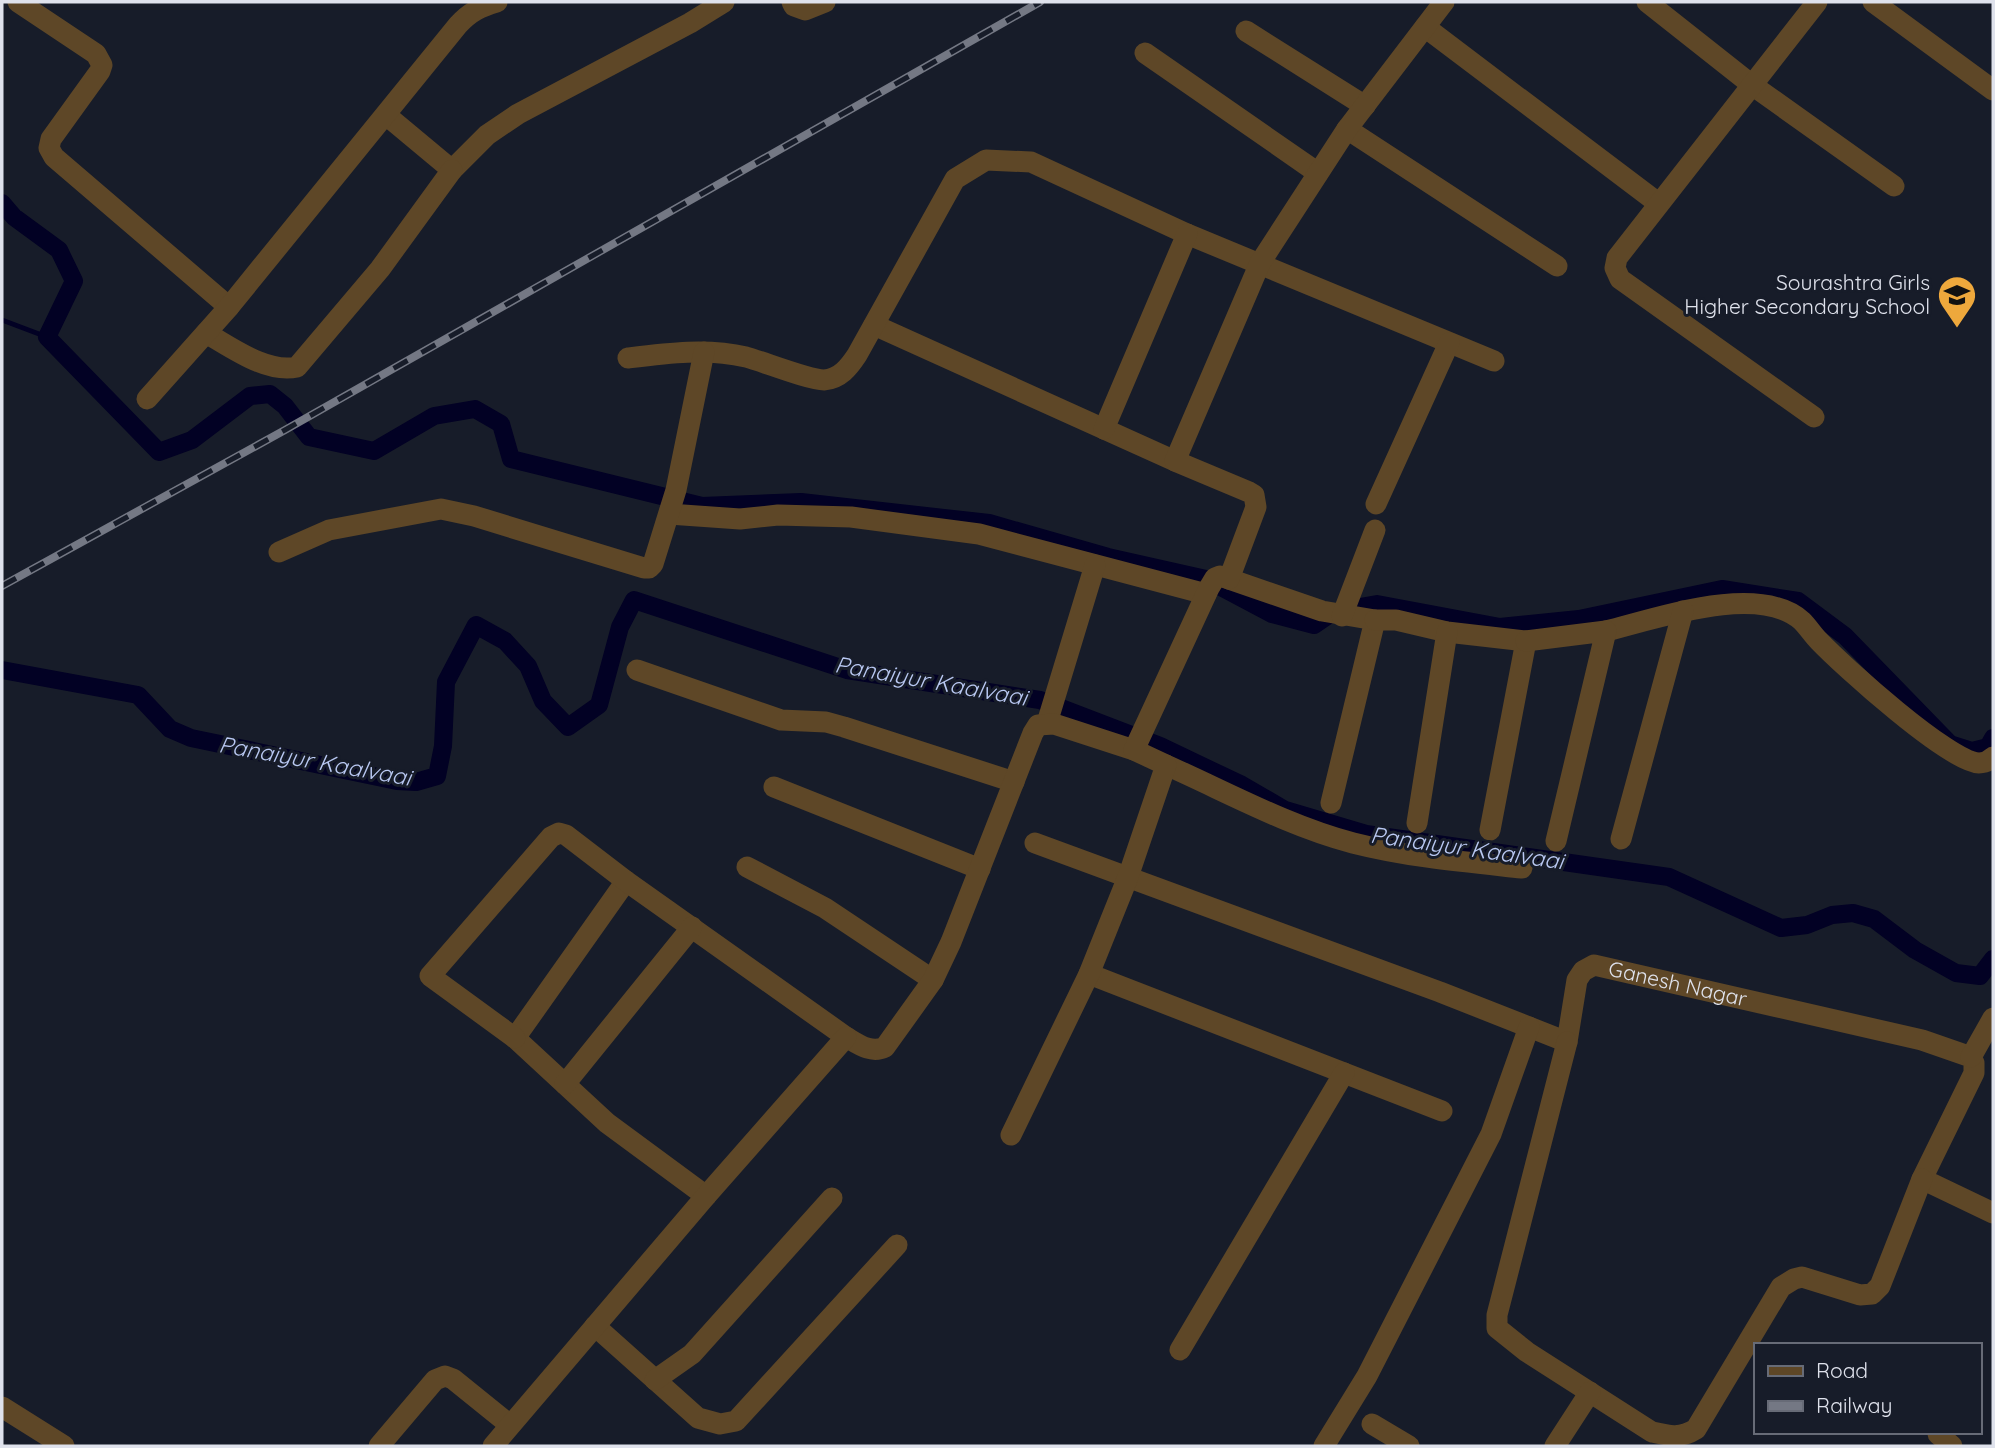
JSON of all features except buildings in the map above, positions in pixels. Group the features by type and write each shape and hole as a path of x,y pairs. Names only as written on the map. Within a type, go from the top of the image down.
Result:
{"street":[{"path":"18,2 96,54 102,65 51,139 49,148 54,157 229,307"},
{"path":"146,399 229,307 469,12 497,2"},
{"path":"206,333 274,367 297,367 380,269 452,170 487,135 518,114 690,23 724,2"},
{"path":"792,2 794,6 805,10 825,2"},
{"path":"1175,461 1260,263 1347,129 1444,2"},
{"path":"1647,2 1752,85 1894,186"},
{"path":"1814,417 1620,279 1615,268 1617,258 1658,203 1816,2"},
{"path":"1881,4 1993,90"},
{"path":"1425,27 1658,203"},
{"path":"1246,31 1365,106"},
{"path":"1145,53 1318,173"},
{"path":"386,115 452,170"},
{"path":"1347,129 1556,266"},
{"path":"628,358 681,351 704,352 744,357 823,380 838,376 848,369 955,179 986,160 1031,162 1187,234 1494,361"},
{"path":"1104,429 1187,234"},
{"path":"874,325 1254,495 1256,507 1138,740"},
{"path":"1376,504 1448,342"},
{"path":"279,552 329,530 441,509 474,516 644,569 649,568 653,564 672,504 704,352"},
{"path":"672,504 740,519 778,515 851,517 979,534 1095,565 1215,585 1333,614 1396,621 1447,632 1526,640 1606,631 1729,602 1771,607 1801,620 1819,641 1903,717 1968,760 1979,763 1989,761 1993,757"},
{"path":"1333,614 1375,530"},
{"path":"706,1196 607,1123 515,1038 430,976 551,837 559,833 566,835 626,881 846,1037 867,1048 878,1050 885,1046 933,980 951,942 1033,733 1038,725 1048,718 1095,565"},
{"path":"1621,839 1683,611"},
{"path":"1331,803 1375,620"},
{"path":"1556,841 1606,631"},
{"path":"1417,823 1447,632"},
{"path":"1490,830 1526,640"},
{"path":"637,670 781,720 826,722 1014,782"},
{"path":"1048,718 1138,740 1166,765 1305,827 1354,844 1522,869"},
{"path":"1011,1135 1089,974 1128,877 1166,765"},
{"path":"774,787 980,869"},
{"path":"1035,843 1567,1042 1497,1315 1497,1328 1527,1352 1653,1432 1672,1437 1686,1435 1696,1429 1781,1287 1802,1277 1860,1295 1872,1294 1880,1286 1922,1179 1974,1073 1971,1057 1993,1018"},
{"path":"747,867 825,908 933,980"},
{"path":"515,1038 626,881"},
{"path":"565,1084 692,927"},
{"name":"Ganesh Nagar","path":"1567,1042 1577,979 1583,971 1594,965 1923,1040 1971,1057"},
{"path":"1089,974 1442,1111"},
{"path":"1324,1446 1367,1377 1491,1134 1529,1027"},
{"path":"493,1446 846,1037"},
{"path":"1180,1350 1344,1073"},
{"path":"1922,1179 1993,1213"},
{"path":"655,1380 692,1354 832,1198"},
{"path":"595,1326 698,1418 720,1424 736,1421 897,1245"},
{"path":"379,1446 435,1380 445,1376 510,1425"},
{"path":"1555,1446 1590,1392"},
{"path":"5,1416 64,1446"},
{"path":"1372,1424 1409,1446"}],"waterway":[{"path":"2,203 14,217 59,250 74,281 47,337 159,452 192,440 250,396 270,394 285,406 309,437 374,451 434,416 475,409 501,424 511,459 702,506 801,502 989,523 1108,557 1206,579 1272,614 1314,625 1333,612"},
{"path":"2,320 47,337"},
{"path":"1360,607 1377,604 1500,627 1579,619 1722,589 1798,601 1845,636 1950,744 1972,751 1988,747 1993,738"},
{"name":"Panaiyur Kaalvaai","path":"2,670 138,695 170,729 191,738 397,781 416,782 437,776 443,746 446,682 476,625 505,641 528,666 543,701 568,727 599,705 620,627 634,600 847,670 1040,700 1160,746 1242,785 1285,810 1366,834 1669,877 1781,928 1807,925 1832,915 1853,913 1874,919 1915,950 1956,973 1980,976 1993,959"}],"railway":[{"path":"2,586 285,430 1040,2"}],"place":[{"name":"Sourashtra Girls Higher Secondary School","path":"1957,329"}]}
